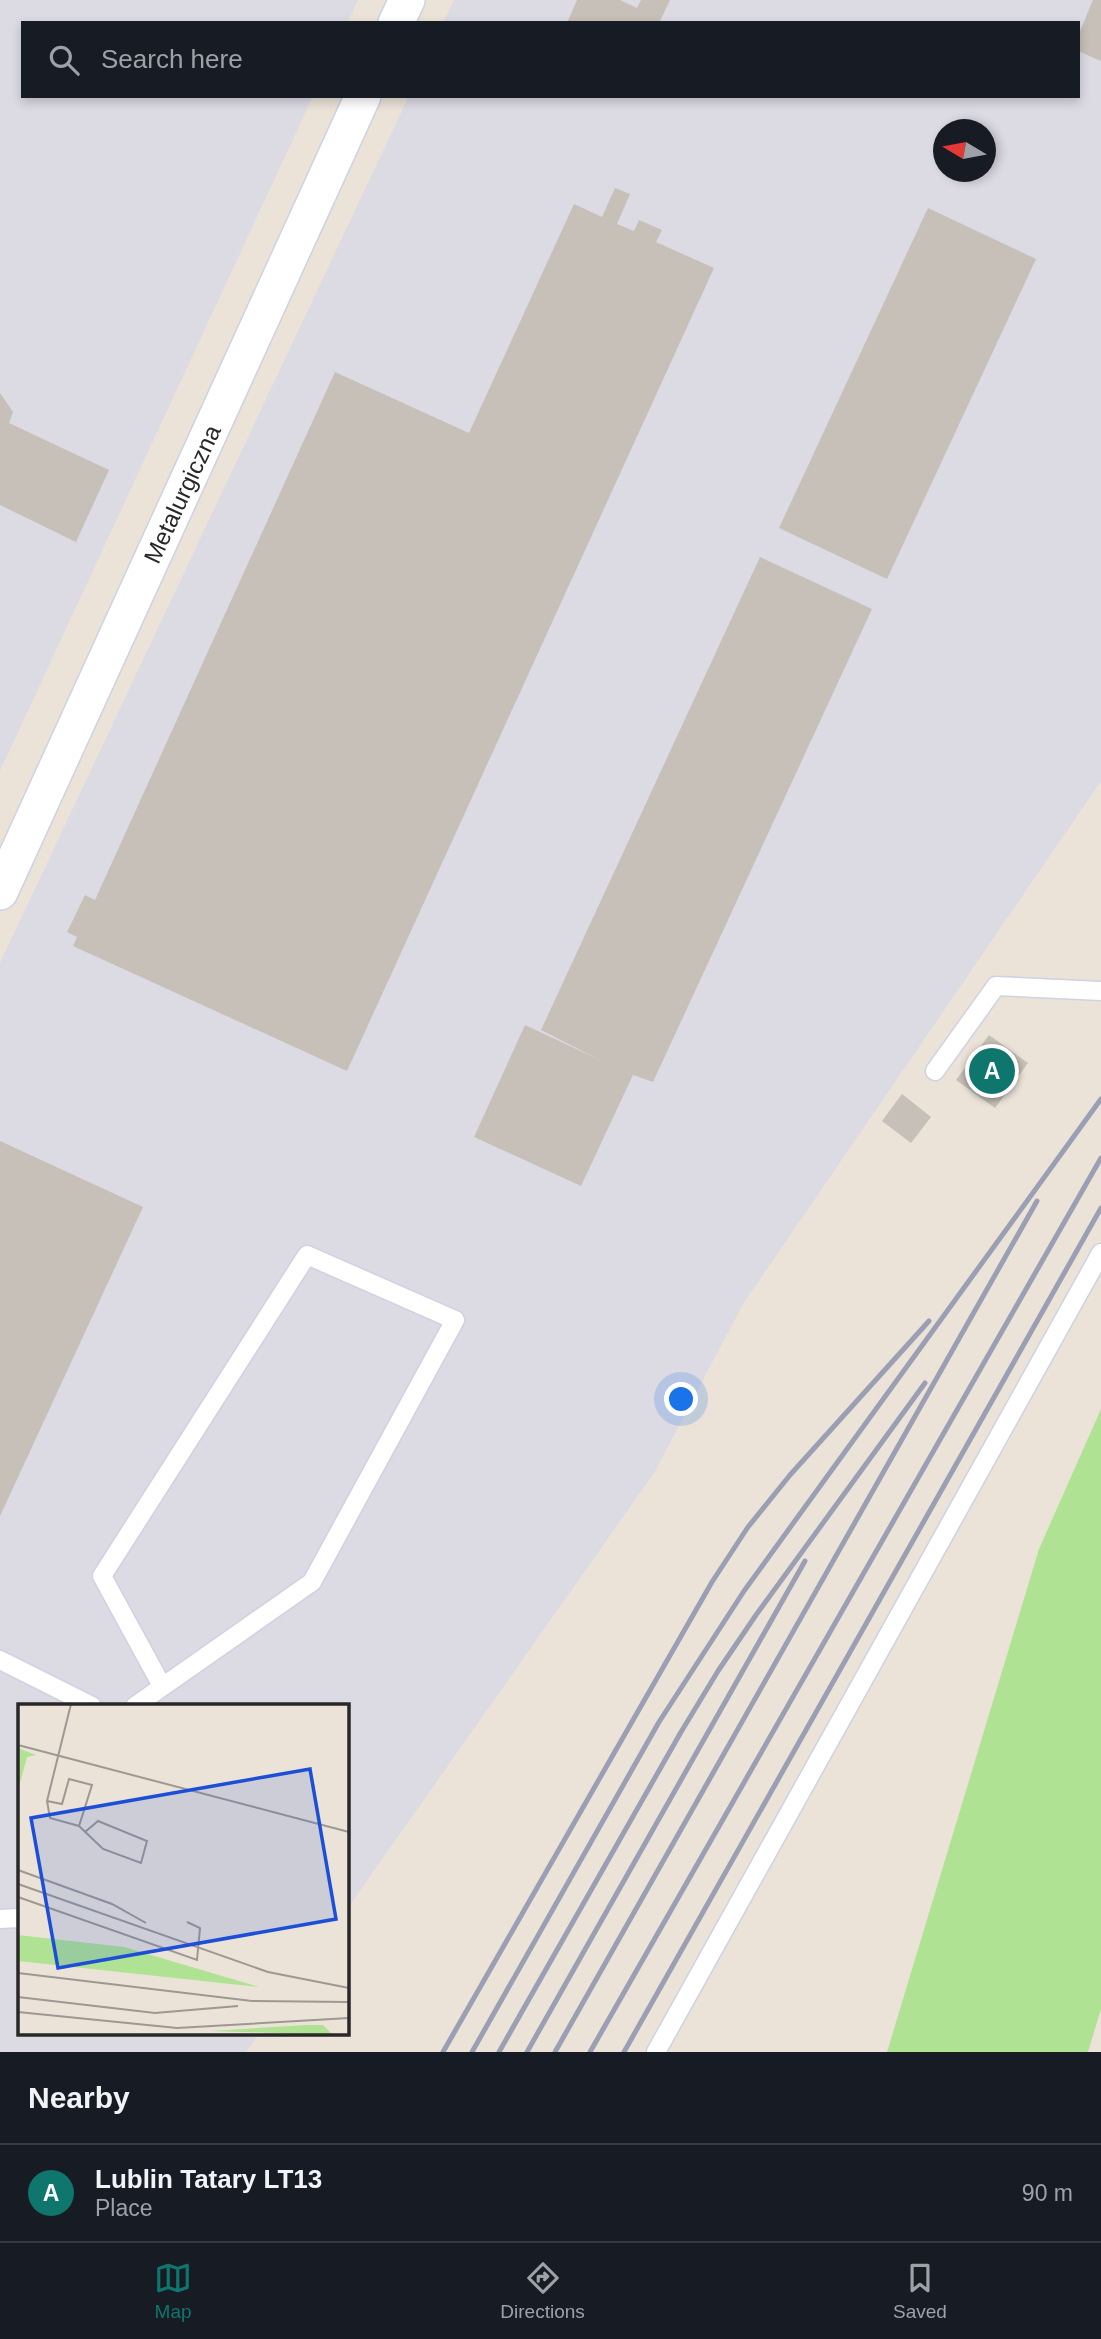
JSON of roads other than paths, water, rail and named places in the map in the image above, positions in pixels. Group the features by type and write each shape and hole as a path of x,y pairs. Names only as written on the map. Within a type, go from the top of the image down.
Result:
{"street":[{"path":"397,21 407,0"},
{"name":"Metalurgiczna","path":"0,892 362,98"}],"lane":[{"path":"935,1071 996,986 1101,991"},
{"path":"656,2052 1101,1253"},
{"path":"138,1704 312,1581 455,1320 307,1255 102,1576 162,1686"},
{"path":"0,1660 88,1704"},
{"path":"0,1919 18,1918"}],"railway":[{"path":"472,2052 659,1722 744,1591 1101,1099"},
{"path":"590,2052 1101,1158"},
{"path":"555,2052 1037,1201"},
{"path":"624,2052 1101,1208"},
{"path":"443,2052 712,1582 748,1527 790,1475 929,1321"},
{"path":"499,2052 718,1671 925,1383"},
{"path":"527,2052 805,1561"}],"place":[{"name":"Lublin Tatary LT13","path":"992,1071"}]}
